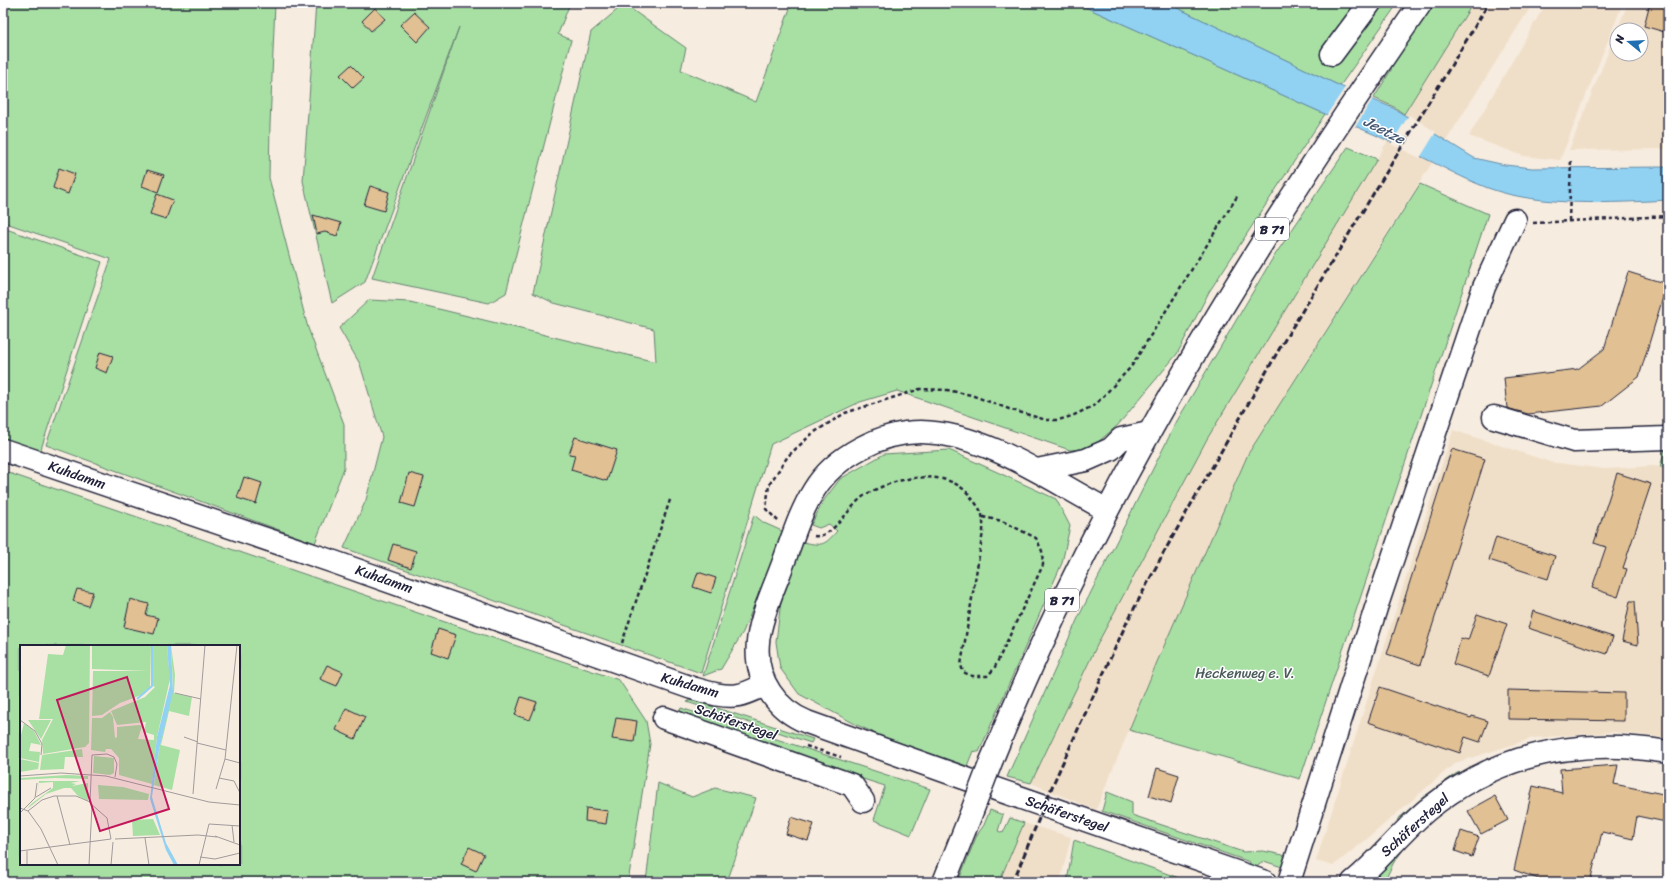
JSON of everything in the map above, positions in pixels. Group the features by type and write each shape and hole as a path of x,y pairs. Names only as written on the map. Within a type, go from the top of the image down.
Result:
{"main road":[{"path":"1332,54 1370,3"},
{"name":"B 71","path":"944,882 1020,691 1061,602 1107,510 1148,433 1226,300 1317,157 1421,3"},
{"path":"1289,882 1376,608 1484,287 1515,220"},
{"path":"1494,417 1574,441 1668,438"},
{"name":"Schäferstegel","path":"1107,510 1037,470 1007,456 957,437 937,433 920,432 885,438 866,445 849,455 825,476 814,490 796,529 765,614 757,642 757,662 765,685 779,703 794,716 870,746 1265,882"},
{"path":"1037,470 1086,460 1105,452 1121,439 1148,433"},
{"name":"Kuhdamm","path":"3,450 334,562 692,688 715,694 733,696 765,685"},
{"path":"664,718 852,785 863,801"},
{"name":"Schäferstegel","path":"1353,882 1427,810 1454,790 1496,767 1539,754 1586,746 1623,746 1668,752"}],"path":[{"path":"1569,221 1571,159"},
{"path":"984,517 1002,521 1036,538 1042,552 1043,565 994,669 987,676 972,676 963,672 961,665 983,532 984,517 964,488 934,476 904,479 866,494 826,534 816,537 776,520 766,508 769,485 788,456 813,433 845,413 920,389 946,390 971,395 1009,409 1046,420 1058,420 1072,416 1095,405 1131,367 1238,195"},
{"path":"1515,220 1538,223 1668,216"},
{"path":"622,645 670,497"},
{"path":"803,745 810,747"}],"shaded area":[{"path":"1473,3 1533,3 1248,454 1157,662 1096,810 1031,783 1100,639 1207,439"},
{"path":"1546,3 1623,3 1615,22 1609,22 1609,38 1560,160 1524,156 1469,136"},
{"path":"1628,3 1668,3 1668,149 1569,150 1609,50 1609,62 1649,62 1649,22 1620,22"},
{"path":"1453,430 1550,462 1605,469 1652,466 1668,467 1668,738 1613,732 1533,738 1455,763 1367,839 1333,866 1316,861"},
{"path":"1024,823 1071,837 1060,882 999,882"}],"green space":[{"path":"3,3 275,3 269,178 308,328 344,424 344,468 315,543 46,445 111,259 3,222"},
{"path":"316,3 570,3 558,34 571,40 506,293 489,303 372,278 459,27 365,282 332,303 303,181"},
{"path":"792,3 1076,3 1325,114 1209,292 1177,354 1118,425 1091,448 1070,450 897,391 860,402 771,444 701,673 344,548 366,500 382,437 360,364 339,328 369,300 410,302 656,362 654,329 554,303 533,293 591,32 624,4 686,48 681,70 756,102"},
{"path":"1167,3 1398,3 1340,86"},
{"path":"1435,3 1473,3 1404,114 1394,107 1374,98 1391,70 1392,64"},
{"path":"1348,147 1377,159 1207,439 1100,639 1031,783 1007,777 1078,618 1177,421 1271,261"},
{"name":"Heckenweg e. V.","path":"1420,184 1488,214 1300,779 1129,730 1157,662 1248,454"},
{"path":"3,228 102,262 40,452 3,438"},
{"path":"1668,439 1668,467 1660,467"},
{"path":"949,450 1056,499 1070,526 1062,563 979,752 973,751 967,766 888,739 857,725 799,694 780,668 776,642 781,601 803,542 822,544 829,540 837,531 829,524 819,528 811,525 824,500 840,479 884,454"},
{"path":"3,471 619,680 646,721 650,744 628,882 3,882"},
{"path":"754,515 764,523 782,531 771,564 743,632 721,669 703,676"},
{"path":"692,700 813,739 811,743 687,702"},
{"path":"681,708 930,789 911,835 874,820 885,786 689,724 679,713"},
{"path":"1470,771 1400,822 1397,820 1422,798 1457,773"},
{"path":"658,783 692,797 715,788 756,798 727,882 646,882"},
{"path":"1107,792 1132,802 1132,815 1243,852 1263,851 1283,855 1287,860 1285,868 1264,861 1255,868 1249,867 1250,862 1102,811"},
{"path":"990,810 1003,815 998,831 1003,833 1010,818 1024,823 999,882 958,882 977,835 984,825"},
{"path":"1074,840 1190,882 1067,882"},
{"path":"1400,849 1403,850 1394,862 1384,882 1375,882 1379,874"}],"water":[{"name":"Jeetze","path":"1076,3 1167,3 1340,86 1393,108 1474,158 1505,165 1532,168 1668,167 1668,200 1601,203 1553,201 1508,194 1488,188 1375,135"}],"pier":[{"path":"1346,86 1374,97 1355,127 1326,116"},
{"path":"1409,115 1436,132 1420,158 1391,144"}],"building":[{"path":"1650,3 1668,3 1668,33 1649,27 1649,22 1645,22"},
{"path":"375,8 385,19 371,31 362,21"},
{"path":"414,12 430,27 417,42 400,25"},
{"path":"351,65 364,78 353,88 340,75"},
{"path":"59,168 75,174 68,194 53,188"},
{"path":"147,170 164,175 158,192 142,186"},
{"path":"370,186 389,192 384,211 364,205"},
{"path":"157,194 173,200 166,219 150,214"},
{"path":"313,215 341,223 337,236 325,232 317,234"},
{"path":"1628,272 1667,284 1639,377 1602,406 1528,414 1507,408 1504,378 1578,369 1604,349"},
{"path":"100,352 113,356 107,373 95,368"},
{"path":"575,437 617,450 607,481 571,470 575,455 569,454"},
{"path":"1452,449 1485,459 1420,665 1387,654"},
{"path":"409,473 424,477 415,507 401,503"},
{"path":"1617,473 1651,484 1623,568 1627,569 1618,597 1592,588 1606,547 1594,543"},
{"path":"244,477 262,483 256,504 237,498"},
{"path":"1496,537 1555,556 1548,579 1489,560"},
{"path":"393,544 416,551 411,568 388,560"},
{"path":"698,572 716,578 711,593 693,587"},
{"path":"77,589 93,592 88,606 73,601"},
{"path":"130,599 149,604 146,615 158,618 154,634 124,627"},
{"path":"1630,601 1635,601 1638,645 1622,641"},
{"path":"1533,611 1613,637 1607,654 1528,628"},
{"path":"1477,614 1507,624 1489,676 1453,664 1461,638 1468,640"},
{"path":"438,629 456,635 448,658 431,652"},
{"path":"327,665 343,672 337,686 320,679"},
{"path":"1380,687 1471,718 1472,716 1488,721 1480,742 1465,737 1460,753 1368,722"},
{"path":"1508,690 1624,693 1624,721 1508,719"},
{"path":"521,697 537,702 530,720 515,715"},
{"path":"346,708 365,717 355,739 336,730"},
{"path":"616,718 637,721 634,742 612,739"},
{"path":"1618,765 1614,784 1668,795 1666,822 1637,816 1633,839 1602,832 1590,882 1547,882 1514,870 1533,786 1562,793 1560,769"},
{"path":"1157,768 1179,775 1171,803 1149,796"},
{"path":"1495,796 1508,820 1481,834 1468,811"},
{"path":"586,808 608,811 606,824 585,821"},
{"path":"791,817 814,824 808,841 786,834"},
{"path":"1461,831 1479,837 1472,857 1455,851"},
{"path":"469,847 484,854 476,871 461,864"}],"railway":[{"path":"1013,882 1054,782 1127,622 1164,552 1281,346 1489,3"}]}
